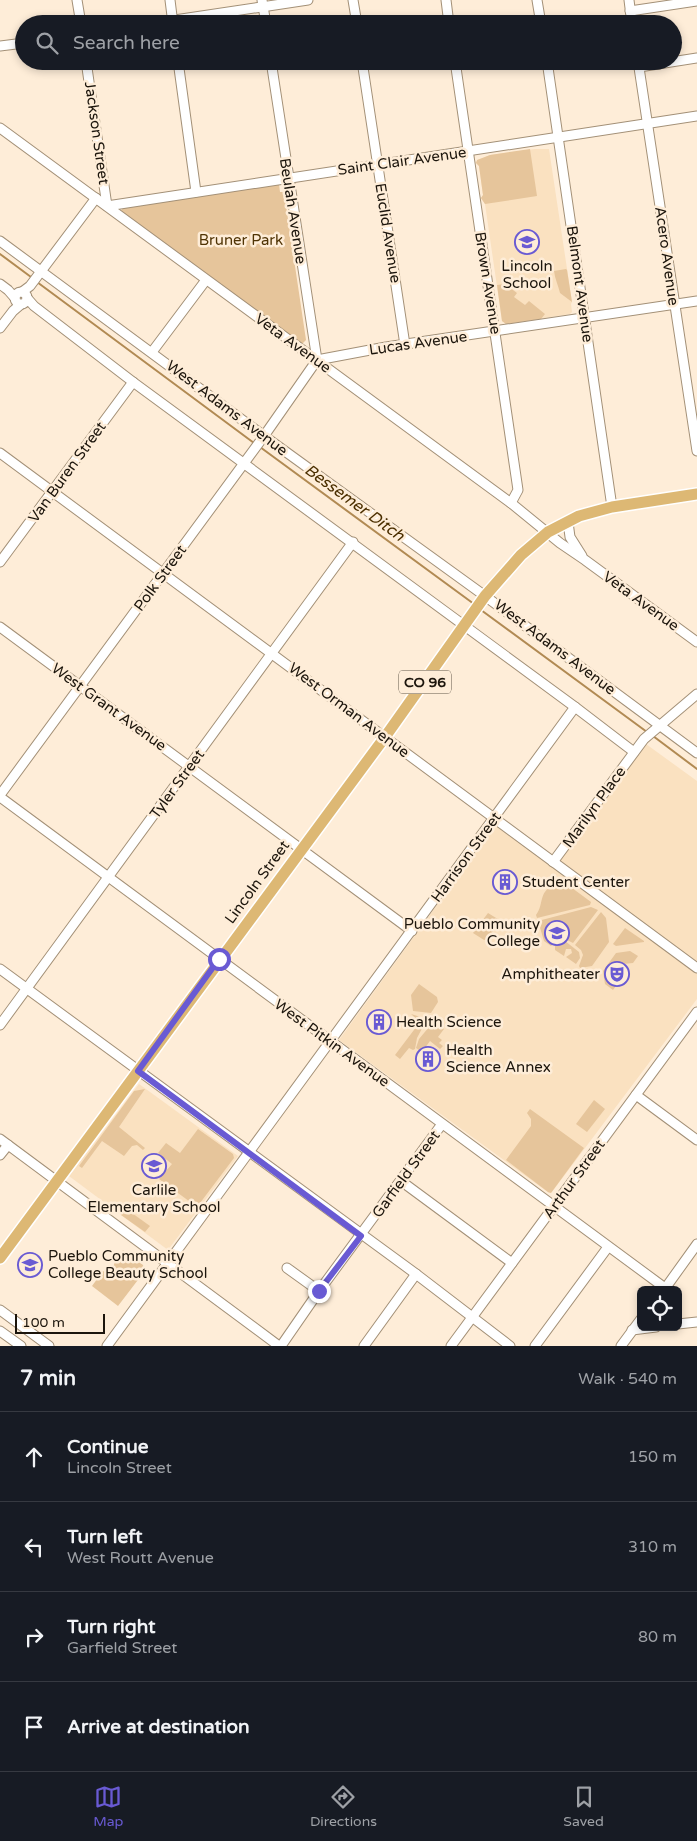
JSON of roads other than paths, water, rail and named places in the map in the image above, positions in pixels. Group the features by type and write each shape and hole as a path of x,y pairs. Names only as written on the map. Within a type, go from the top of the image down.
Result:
{"main road":[{"name":"CO 96","path":"548,532 579,516 612,507 697,494"},
{"name":"Lincoln Street","path":"0,1258 219,959 385,737 483,599 521,554 548,532"}],"street":[{"path":"77,0 80,15"},
{"path":"170,0 172,15"},
{"path":"208,15 262,4 308,0"},
{"path":"353,0 356,15"},
{"path":"446,0 448,15"},
{"path":"537,0 540,15"},
{"path":"629,0 631,15"},
{"path":"630,11 697,1"},
{"path":"0,46 15,44"},
{"path":"682,60 697,58"},
{"name":"Jackson Street","path":"87,70 107,206"},
{"path":"179,70 196,192"},
{"name":"Beulah Avenue","path":"272,70 317,360"},
{"name":"Euclid Avenue","path":"363,70 405,345"},
{"name":"Brown Avenue","path":"456,70 518,490 511,503"},
{"name":"Belmont Avenue","path":"548,70 612,507"},
{"name":"Acero Avenue","path":"639,70 697,451"},
{"name":"Saint Clair Avenue","path":"107,206 697,116"},
{"name":"Veta Avenue","path":"0,128 511,503 560,543 697,642"},
{"name":"Jackson Street","path":"0,328 96,198"},
{"name":"West Adams Avenue","path":"0,241 39,274 152,352 657,728 697,753"},
{"path":"152,352 206,280"},
{"path":"0,284 23,298 133,382 467,623 634,752"},
{"name":"Lucas Avenue","path":"317,360 697,301"},
{"name":"Polk Street","path":"0,796 264,436 317,360"},
{"name":"Van Buren Street","path":"0,562 133,382"},
{"name":"West Orman Avenue","path":"0,453 697,968"},
{"name":"Veta Avenue","path":"568,522 570,537 585,560"},
{"name":"Tyler Street","path":"0,1025 353,542"},
{"name":"West Grant Avenue","path":"0,627 412,931"},
{"path":"657,728 697,694"},
{"name":"Harrison Street","path":"106,1346 575,707"},
{"name":"Marilyn Place","path":"553,862 644,739 657,728"},
{"name":"West Pitkin Avenue","path":"0,796 660,1286"},
{"path":"0,969 361,1236 416,1274 510,1346"},
{"name":"Arthur Street","path":"450,1346 697,1012"},
{"path":"636,1094 697,1140"},
{"name":"Garfield Street","path":"280,1346 442,1124"},
{"path":"0,1155 4,1142 280,1346"},
{"path":"401,1181 512,1263"},
{"path":"666,1286 697,1244"},
{"path":"535,1346 608,1247"},
{"path":"287,1268 319,1291"},
{"path":"364,1346 416,1274"},
{"path":"0,1310 50,1346"},
{"path":"682,1324 697,1322"},
{"path":"621,1346 637,1324"},
{"path":"632,1330 637,1329"},
{"path":"0,1331 20,1346"}],"waterway":[{"name":"Bessemer Ditch","path":"0,254 31,277"},
{"name":"Bessemer Ditch","path":"37,282 254,443"},
{"name":"Bessemer Ditch","path":"260,447 474,604"},
{"name":"Bessemer Ditch","path":"481,610 647,732"},
{"name":"Bessemer Ditch","path":"653,736 697,769"}],"place":[{"name":"Lincoln School","path":"527,242"},
{"name":"Student Center","path":"505,882"},
{"name":"Pueblo Community College","path":"557,933"},
{"name":"Amphitheater","path":"617,974"},
{"name":"Health Science","path":"379,1022"},
{"name":"Health Science Annex","path":"428,1059"},
{"name":"Carlile Elementary School","path":"154,1166"},
{"name":"Pueblo Community College Beauty School","path":"30,1265"}],"park label":[{"name":"Bruner Park","path":"241,240"}]}
